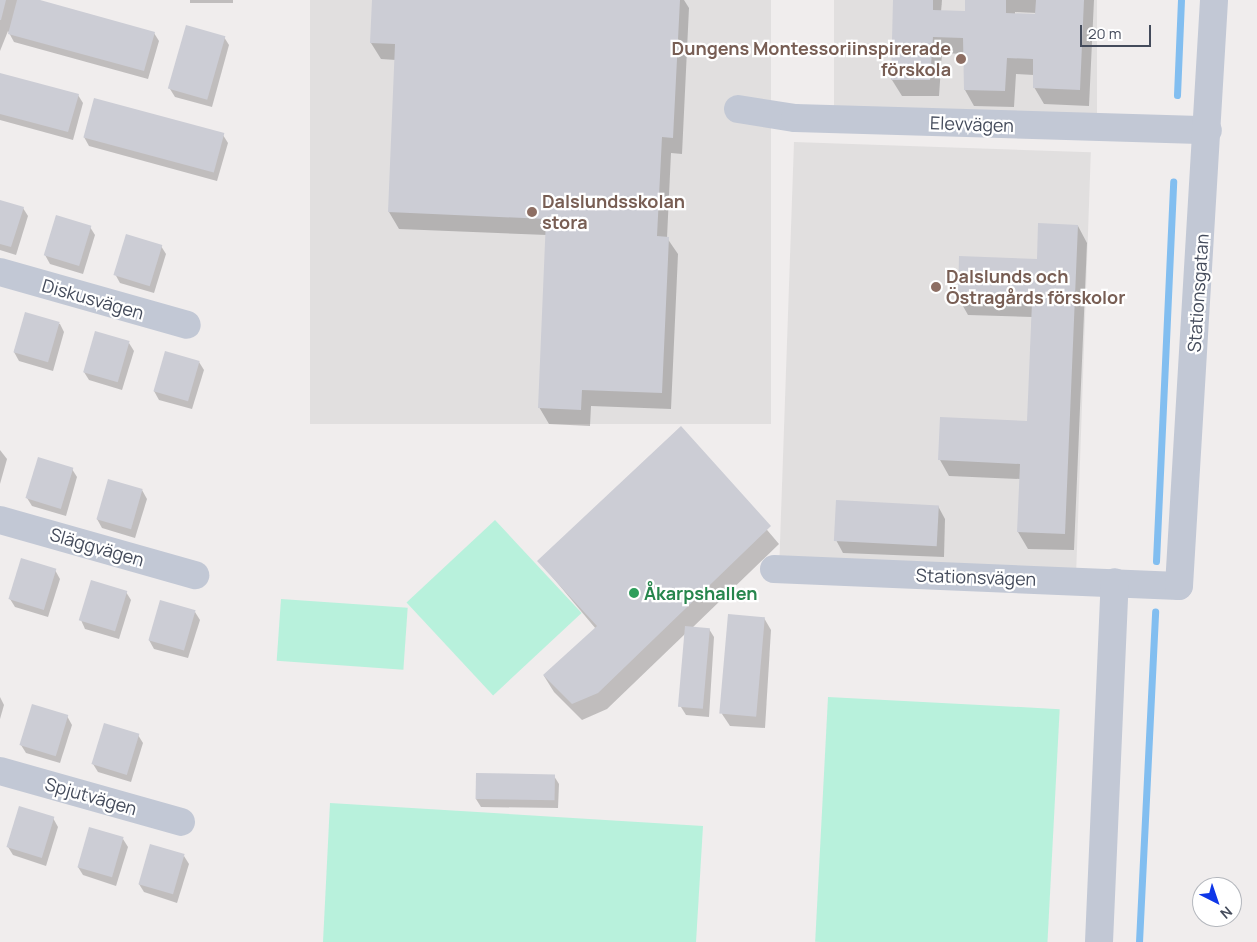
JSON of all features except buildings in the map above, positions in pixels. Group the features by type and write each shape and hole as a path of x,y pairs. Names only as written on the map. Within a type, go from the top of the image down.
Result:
{"street":[{"name":"Stationsgatan","path":"1179,586 1208,130 1214,0"},
{"name":"Elevvägen","path":"738,109 795,118 1208,130"},
{"name":"Diskusvägen","path":"0,272 187,326"},
{"name":"Släggvägen","path":"0,520 194,575"},
{"name":"Stationsvägen","path":"774,569 1179,586"},
{"path":"1099,942 1115,582"},
{"name":"Spjutvägen","path":"0,771 181,822"}],"shaded area":[{"name":"Dalslundsskolan stora","path":"310,0 771,0 771,424 310,424"},
{"name":"Dungens Montessoriinspirerade förskola","path":"834,0 1097,0 1097,119 834,119"},
{"name":"Dalslunds och Östragårds förskolor","path":"794,142 1091,152 1076,579 779,569"}],"green space":[{"path":"495,520 582,613 493,695 407,603"},
{"path":"281,599 408,608 403,670 277,661"},
{"path":"828,697 1060,709 1047,942 815,942"},
{"path":"330,803 703,826 696,942 323,942"}],"waterway":[{"path":"1177,95 1181,0"},
{"path":"1156,561 1173,181"},
{"path":"1139,942 1155,611"}],"place":[{"name":"Dungens Montessoriinspirerade förskola","path":"961,59"},
{"name":"Dalslundsskolan stora","path":"532,212"},
{"name":"Dalslunds och Östragårds förskolor","path":"936,287"},
{"name":"Åkarpshallen","path":"634,593"}]}
